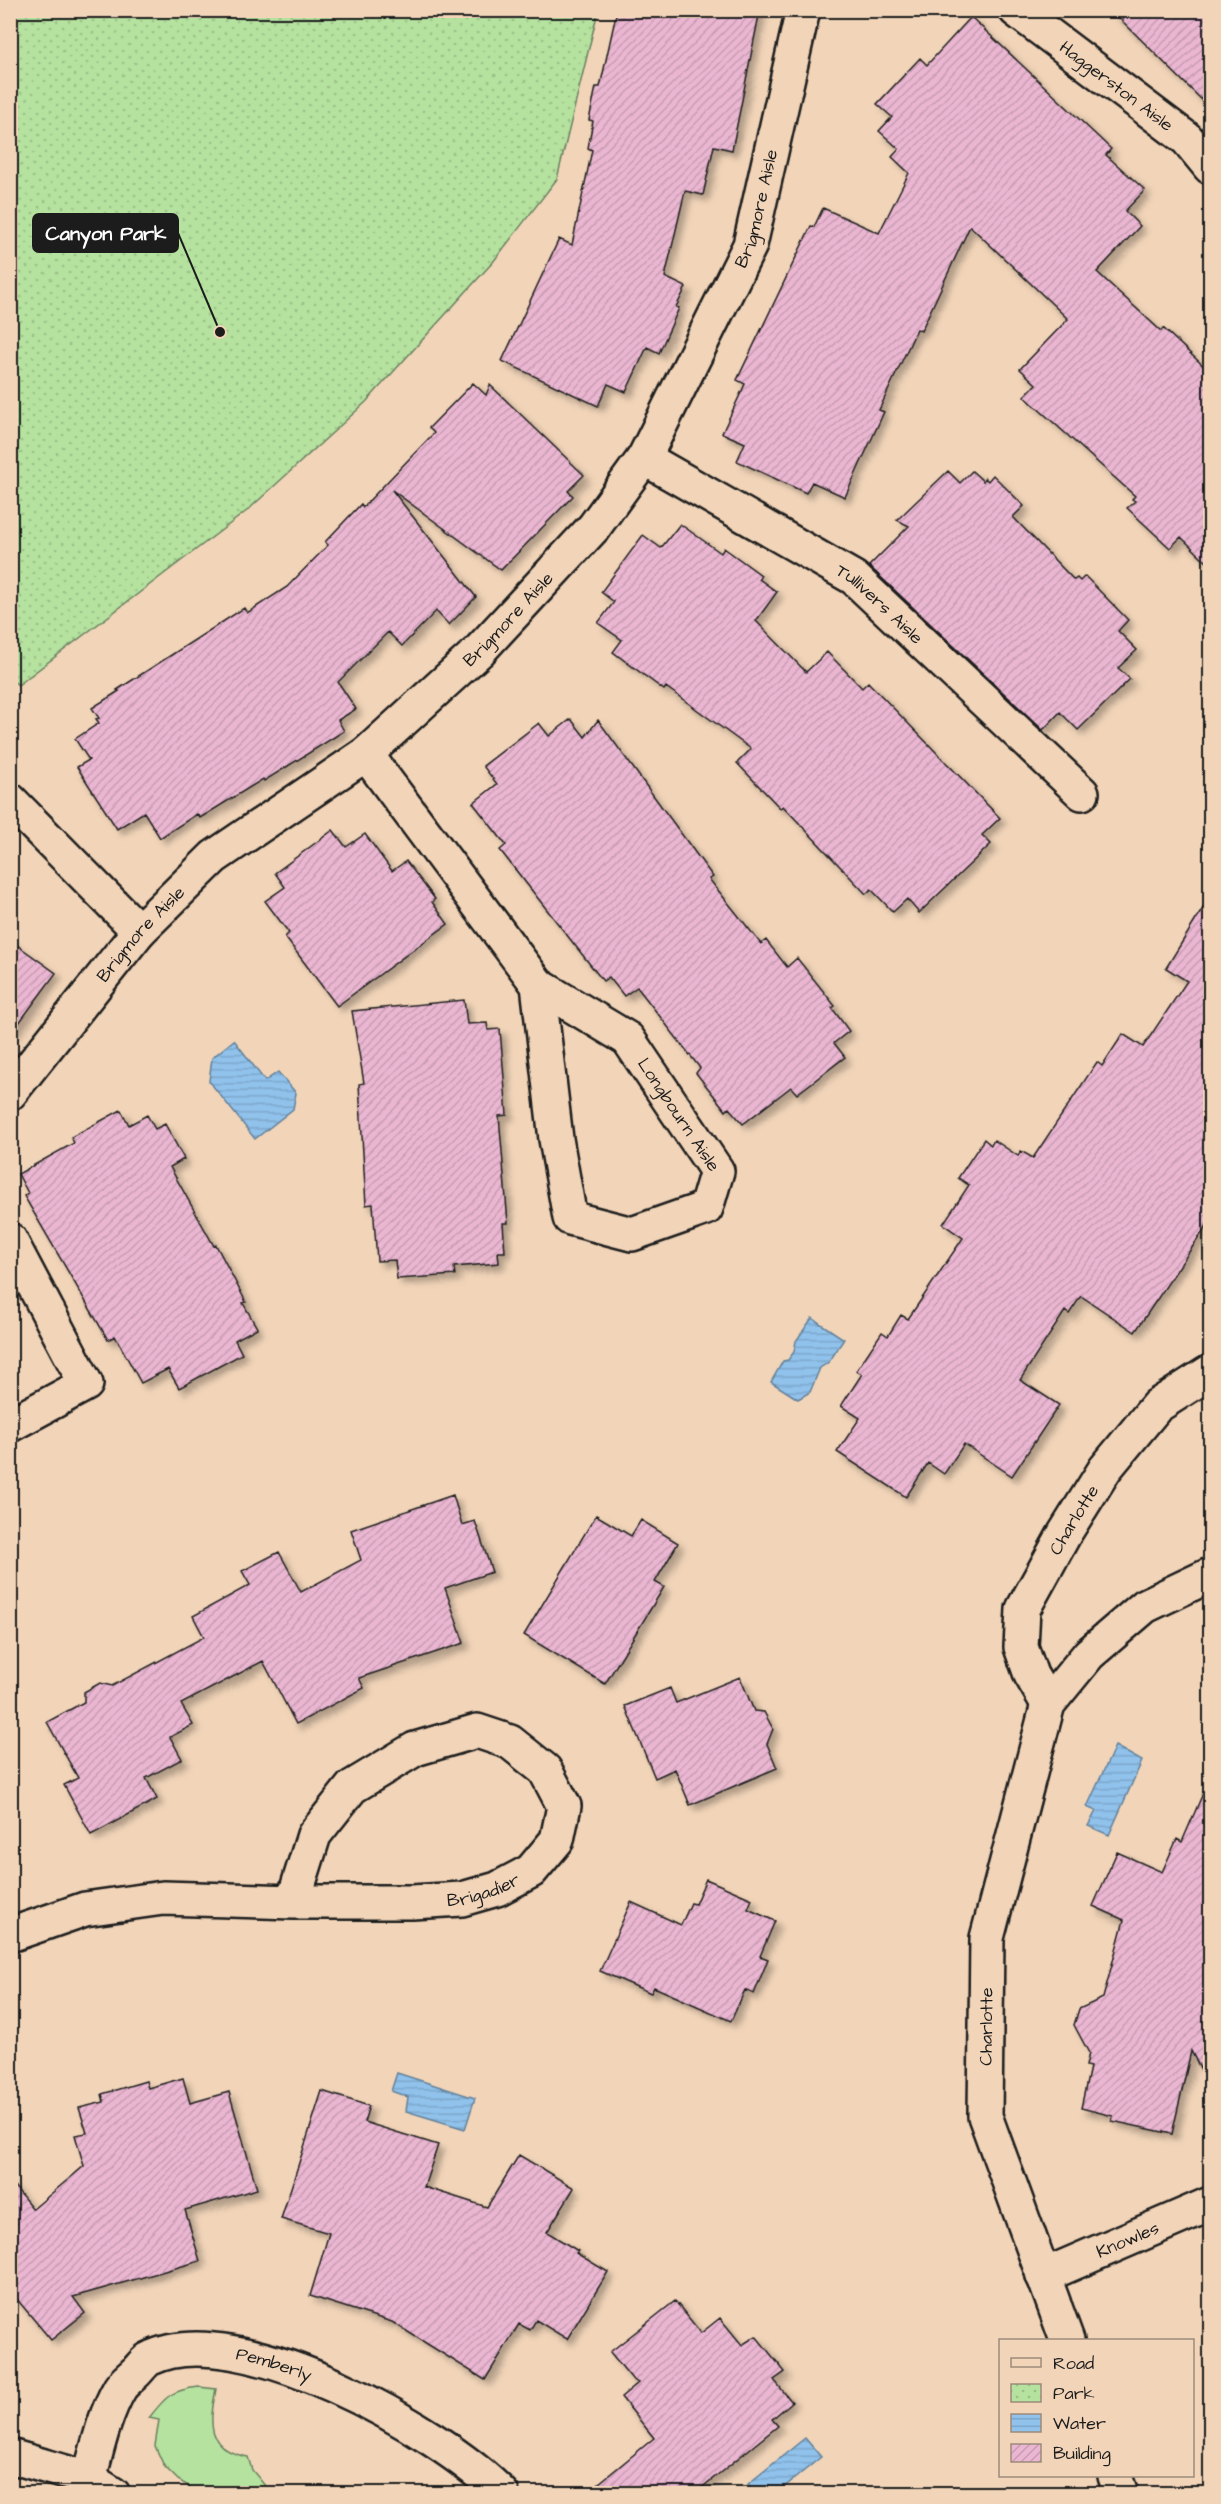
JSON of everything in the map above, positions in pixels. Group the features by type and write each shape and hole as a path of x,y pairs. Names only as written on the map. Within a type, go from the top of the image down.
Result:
{"street":[{"name":"Brigmore Aisle","path":"10,1093 139,931 214,857 366,754 487,642 594,527 644,458 750,245 803,10"},
{"name":"Haggerston Aisle","path":"1016,10 1187,139 1210,167"},
{"name":"Tullivers Aisle","path":"644,458 854,578 1082,793"},
{"name":"Longbourn Aisle","path":"366,754 538,985 628,1039 717,1171 706,1208 632,1234 570,1218 556,1139 538,985"},
{"path":"10,800 139,931"},
{"path":"10,1240 86,1384 10,1425"},
{"name":"Charlotte","path":"1048,1704 1031,1675 1022,1647 1023,1609 1065,1533 1105,1469 1157,1406 1210,1372"},
{"name":"Charlotte","path":"1067,2339 985,2116 987,1938 1048,1704 1089,1654 1145,1606 1210,1575"},
{"name":"Brigadier","path":"10,1935 85,1909 163,1898 293,1902 412,1902 462,1899 497,1889 531,1871 556,1840 564,1806 545,1770 510,1742 477,1731 415,1749 352,1787 314,1836 293,1902"},
{"name":"Knowles","path":"1043,2276 1210,2204"},
{"name":"Pemberly","path":"101,2486 106,2421 120,2388 147,2360 175,2350 202,2349 268,2361 337,2386 436,2440 485,2476 502,2493"},
{"path":"10,2456 101,2486"},
{"path":"1116,2477 1121,2493"}],"green space":[{"path":"10,11 598,11 557,179 493,262 366,402 248,510 18,685 10,678"},
{"path":"199,2387 216,2389 212,2424 218,2442 234,2454 248,2457 252,2470 271,2493 200,2493 178,2480 164,2466 155,2446 159,2420 149,2418 169,2396 182,2390"}],"water":[{"path":"234,1040 265,1081 278,1072 296,1093 293,1109 255,1139 209,1081 212,1058"},
{"path":"812,1318 844,1339 829,1362 820,1368 810,1392 798,1399 771,1382 783,1361 788,1360 794,1352 796,1341"},
{"path":"1115,1746 1142,1761 1109,1835 1088,1826 1096,1811 1087,1807"},
{"path":"397,2073 475,2098 465,2129 406,2111 408,2097 391,2091"},
{"path":"805,2438 821,2457 777,2493 756,2493 748,2484"}],"building":[{"path":"617,10 760,10 732,150 714,146 703,195 685,191 665,277 686,287 676,307 679,308 659,353 647,347 626,392 608,384 598,406 502,361 559,239 572,245 592,150 588,148 593,121 589,120 596,87 600,87"},
{"path":"1111,10 1210,10 1210,108"},
{"path":"971,17 1111,149 1106,155 1145,190 1125,211 1140,226 1097,272 1161,331 1163,328 1210,372 1210,565 1181,537 1170,548 1127,508 1135,501 1132,499 1135,496 1024,396 1036,384 1020,369 1068,319 970,226 921,331 917,329 879,410 884,412 845,497 812,482 806,493 737,461 745,443 722,433 745,384 737,380 811,226 814,227 823,208 879,233 909,173 892,157 899,149 879,131 892,117 877,104 920,58 927,65"},
{"path":"473,383 486,395 490,385 584,475 568,491 573,496 501,570 392,490 476,597 449,625 436,611 402,646 388,632 338,682 356,709 338,720 344,731 264,781 263,779 200,818 197,814 160,838 144,812 117,829 77,767 89,760 75,739 99,723 96,719 99,718 92,708 244,608 247,613 287,587 328,545 325,542 361,504 363,507 434,433 429,428"},
{"path":"948,471 960,483 972,471 983,481 985,478 988,481 993,475 1024,506 1013,517 1074,580 1077,578 1080,581 1085,576 1128,620 1118,631 1137,650 1118,668 1130,679 1078,730 1060,712 1043,730 869,566 909,526 897,520"},
{"path":"680,524 721,553 724,548 761,575 759,579 777,592 756,621 806,672 827,652 862,688 868,682 1000,818 982,835 991,844 919,913 907,899 893,912 871,889 866,894 783,806 780,808 737,763 751,749 666,687 664,690 613,652 622,640 598,623 614,602 601,592 643,535 661,548"},
{"path":"571,719 585,737 598,720 713,877 709,879 761,944 766,940 787,967 797,958 835,1006 832,1008 849,1031 834,1043 845,1057 797,1094 791,1087 743,1124 729,1108 726,1111 696,1073 700,1068 637,987 624,996 609,977 603,981 500,850 506,845 473,803 497,784 483,766 539,723 549,736"},
{"path":"333,830 346,847 365,834 392,871 406,861 435,899 432,902 448,924 337,1006 285,937 289,933 265,901 285,887 275,873"},
{"path":"1210,897 1210,1221 1135,1332 1081,1296 1069,1314 1065,1311 1020,1380 1059,1405 1012,1476 964,1444 944,1474 928,1463 906,1497 837,1452 860,1418 841,1406 862,1374 856,1371 882,1332 888,1336 901,1315 908,1319 963,1238 943,1224 969,1185 958,1178 984,1139 991,1145 994,1140 1018,1156 1021,1151 1033,1158 1097,1062 1102,1066 1123,1034 1143,1047 1187,981 1166,968"},
{"path":"10,940 56,973 10,1035"},
{"path":"464,1000 467,1024 487,1023 488,1030 500,1029 507,1115 499,1116 508,1223 503,1223 505,1252 498,1252 499,1263 454,1267 455,1275 397,1279 395,1260 377,1261 373,1204 366,1205 359,1084 364,1083 352,1011"},
{"path":"121,1110 129,1125 147,1115 155,1129 165,1124 184,1159 170,1167 214,1246 216,1245 257,1328 235,1340 242,1354 179,1388 168,1369 141,1383 115,1336 108,1340 24,1196 28,1193 18,1174 74,1143 71,1137"},
{"path":"453,1495 462,1525 475,1521 492,1572 445,1588 464,1643 359,1678 364,1688 296,1724 263,1661 181,1704 193,1725 170,1737 182,1759 146,1778 157,1799 91,1835 64,1785 78,1778 47,1722 84,1702 84,1692 100,1683 112,1686 204,1637 193,1616 250,1585 242,1571 279,1552 301,1592 361,1560 351,1530"},
{"path":"596,1515 631,1536 641,1520 678,1543 655,1582 664,1587 605,1684 524,1635"},
{"path":"740,1677 754,1711 764,1712 773,1729 767,1744 777,1768 690,1805 675,1769 655,1778 625,1706 670,1688 676,1703"},
{"path":"1210,1777 1210,2087 1191,2051 1172,2134 1112,2121 1113,2116 1081,2108 1090,2067 1086,2066 1089,2053 1074,2025 1079,2009 1103,1998 1124,1920 1093,1906 1117,1852 1162,1872 1177,1839 1182,1842"},
{"path":"706,1879 752,1899 748,1909 775,1921 760,1956 768,1959 754,1994 745,1990 731,2021 654,1987 651,1993 600,1971 631,1902 681,1925 691,1903 695,1904"},
{"path":"183,2078 190,2103 229,2092 257,2189 185,2210 200,2261 73,2297 85,2313 51,2340 10,2291 10,2181 33,2209 84,2166 75,2135 87,2133 79,2108 104,2102 102,2094 146,2081 148,2088"},
{"path":"322,2091 369,2106 364,2122 438,2145 424,2187 487,2207 519,2155 574,2188 547,2232 608,2272 567,2339 536,2320 530,2330 519,2324 485,2380 392,2322 310,2296 329,2233 281,2219"},
{"path":"675,2301 701,2333 720,2318 742,2345 756,2336 785,2372 774,2380 792,2402 772,2419 778,2426 695,2493 587,2493 654,2438 621,2397 638,2383 610,2352"}],"place":[{"name":"Canyon Park","path":"220,332"}]}
